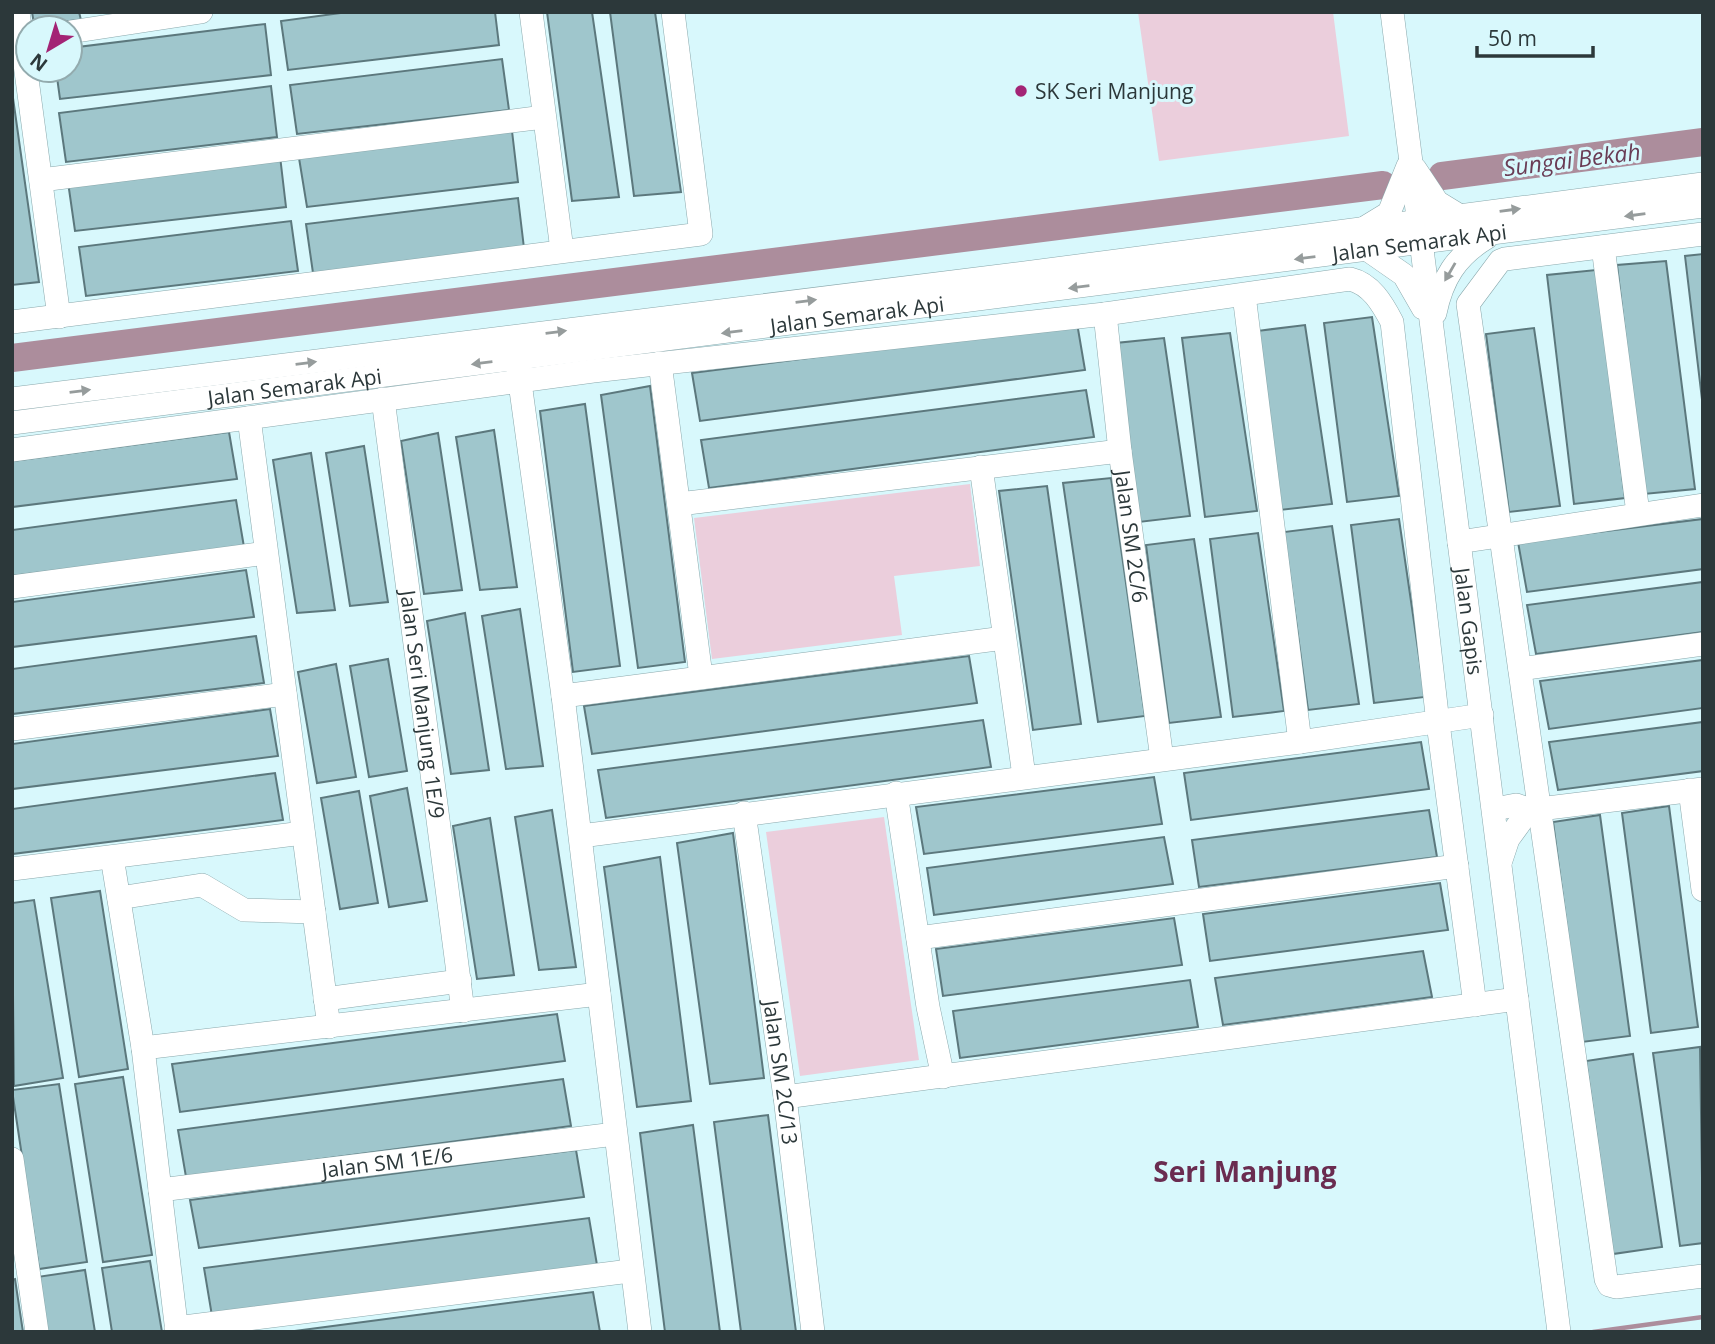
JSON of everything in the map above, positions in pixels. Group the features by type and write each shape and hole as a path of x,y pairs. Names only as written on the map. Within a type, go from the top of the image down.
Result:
{"street":[{"path":"84,29 161,15 201,12"},
{"path":"531,12 562,250"},
{"path":"12,322 701,234 673,12"},
{"name":"Jalan Gapis","path":"1392,12 1491,779 1517,812 1501,861 1559,1331"},
{"path":"30,84 59,317"},
{"path":"41,180 544,117"},
{"path":"1410,160 1432,196 1460,216"},
{"path":"1410,160 1389,213 1364,240 1413,286 1432,327"},
{"name":"Jalan Semarak Api","path":"1420,233 1460,216 1703,184"},
{"name":"Jalan Semarak Api","path":"12,423 517,359 1364,240 1420,233 1492,234 1703,206"},
{"path":"1432,327 1447,275 1466,250 1492,234"},
{"path":"1703,234 1500,261 1468,304 1503,534 1520,669 1517,812 1606,1279 1609,1285 1616,1287 1703,1276"},
{"path":"1603,247 1638,513"},
{"path":"12,450 383,399 517,359 660,363 1105,314 1350,279 1362,282 1381,302 1391,322 1438,723 1475,1004"},
{"path":"1244,295 1300,742"},
{"name":"Jalan SM 2C/6","path":"1105,314 1120,451 1162,759"},
{"path":"517,359 581,836 639,1332"},
{"name":"Jalan Semarak Api","path":"12,399 517,359"},
{"path":"660,363 701,676"},
{"name":"Jalan Seri Manjung 1E/9","path":"383,399 463,1011"},
{"path":"249,418 329,1027"},
{"path":"679,504 1120,451"},
{"path":"982,467 1024,776"},
{"path":"1459,542 1703,505"},
{"path":"12,587 266,553"},
{"path":"563,695 1004,638"},
{"path":"1520,669 1703,644"},
{"path":"12,729 285,694"},
{"path":"581,836 1300,742 1482,715"},
{"path":"1517,812 1696,790 1703,890"},
{"path":"896,793 928,1007 943,1077"},
{"name":"Jalan SM 2C/13","path":"744,813 785,1097 813,1332"},
{"path":"12,869 303,833"},
{"path":"111,857 143,1048 176,1330 630,1271"},
{"path":"918,938 1457,866"},
{"path":"118,898 202,885 244,910 314,912"},
{"path":"325,999 460,981"},
{"path":"143,1048 599,994"},
{"path":"785,1097 1517,999"},
{"name":"Jalan SM 1E/6","path":"160,1190 615,1134"},
{"path":"12,1158 37,1332"}],"shaded area":[{"path":"1138,12 1333,12 1349,136 1159,161"},
{"path":"970,484 980,566 894,576 902,635 712,659 694,518"},
{"path":"884,817 919,1060 800,1076 766,832"}],"building":[{"path":"32,12 80,14 32,14"},
{"path":"348,12 495,12 499,45 288,70 281,21"},
{"path":"547,12 592,12 619,197 572,201"},
{"path":"610,12 655,12 681,192 634,196"},
{"path":"265,24 271,75 60,99 58,84 84,84 84,46"},
{"path":"502,59 509,110 297,134 290,85"},
{"path":"271,86 277,137 66,162 59,113"},
{"path":"12,91 39,282 12,285"},
{"path":"512,131 518,182 307,207 299,158"},
{"path":"280,156 286,207 75,231 68,182"},
{"path":"518,198 524,248 313,273 306,224"},
{"path":"291,221 298,271 86,296 79,247"},
{"path":"1703,254 1703,408 1685,256"},
{"path":"1666,261 1695,489 1644,494 1617,265"},
{"path":"1596,270 1625,498 1574,504 1547,275"},
{"path":"1372,317 1399,496 1347,502 1324,323"},
{"path":"1077,323 1085,370 700,421 692,373"},
{"path":"1305,325 1332,504 1280,510 1257,331"},
{"path":"1534,328 1560,506 1509,512 1486,334"},
{"path":"1230,333 1257,511 1205,517 1182,338"},
{"path":"1164,338 1190,516 1139,522 1116,343"},
{"path":"650,386 685,662 638,668 601,395"},
{"path":"1086,390 1094,437 709,488 701,440"},
{"path":"585,404 620,666 573,672 540,411"},
{"path":"494,430 517,587 480,590 456,437"},
{"path":"229,432 237,479 12,507 12,461"},
{"path":"438,433 462,590 424,594 401,441"},
{"path":"364,446 388,602 350,606 326,453"},
{"path":"311,453 335,610 297,613 273,460"},
{"path":"1111,478 1145,716 1098,722 1063,483"},
{"path":"1047,486 1081,724 1033,730 999,491"},
{"path":"236,500 244,547 12,576 12,530"},
{"path":"1399,519 1425,697 1374,703 1351,525"},
{"path":"1703,519 1703,569 1527,592 1518,542"},
{"path":"1332,526 1359,704 1308,710 1284,532"},
{"path":"1258,533 1284,711 1233,717 1210,539"},
{"path":"1194,539 1221,717 1169,723 1146,545"},
{"path":"246,570 254,617 12,647 12,602"},
{"path":"1703,582 1703,632 1536,654 1527,605"},
{"path":"520,609 543,766 506,769 482,616"},
{"path":"465,613 489,770 451,774 427,621"},
{"path":"256,636 264,683 12,714 12,669"},
{"path":"969,656 977,703 592,754 584,706"},
{"path":"388,659 407,771 369,777 350,666"},
{"path":"1703,660 1703,708 1549,729 1540,681"},
{"path":"336,664 356,777 317,783 298,672"},
{"path":"270,709 278,756 12,789 12,744"},
{"path":"983,720 991,767 606,818 598,770"},
{"path":"1703,722 1703,771 1558,790 1549,742"},
{"path":"1421,742 1429,789 1191,820 1184,773"},
{"path":"275,773 283,820 12,854 12,809"},
{"path":"1154,777 1162,824 924,854 916,807"},
{"path":"407,788 427,901 389,907 370,796"},
{"path":"359,791 378,903 340,909 321,798"},
{"path":"1669,806 1698,1027 1651,1033 1622,813"},
{"path":"552,810 576,967 539,970 515,817"},
{"path":"1429,810 1437,857 1199,887 1192,840"},
{"path":"1600,815 1630,1036 1582,1042 1553,822"},
{"path":"490,818 514,975 477,979 453,826"},
{"path":"733,833 764,1078 710,1084 677,843"},
{"path":"1164,837 1173,884 934,915 927,868"},
{"path":"660,857 691,1101 637,1107 604,867"},
{"path":"1440,883 1448,930 1210,961 1203,914"},
{"path":"100,891 128,1069 79,1077 51,898"},
{"path":"34,900 63,1078 14,1086 12,903"},
{"path":"1174,918 1182,965 943,996 936,949"},
{"path":"1423,951 1432,997 1223,1025 1215,978"},
{"path":"1190,980 1198,1027 960,1058 953,1011"},
{"path":"557,1014 565,1061 180,1112 172,1064"},
{"path":"1700,1047 1703,1243 1680,1246 1653,1053"},
{"path":"1633,1054 1662,1247 1613,1254 1586,1061"},
{"path":"123,1077 152,1255 103,1262 75,1084"},
{"path":"563,1079 571,1126 186,1177 178,1130"},
{"path":"59,1084 87,1262 39,1269 12,1090"},
{"path":"768,1115 796,1332 741,1332 714,1122"},
{"path":"693,1125 720,1332 665,1332 640,1133"},
{"path":"576,1150 584,1197 199,1248 190,1200"},
{"path":"589,1218 597,1265 212,1316 204,1268"},
{"path":"150,1261 162,1332 112,1332 102,1268"},
{"path":"85,1270 95,1332 45,1332 37,1277"},
{"path":"15,1279 23,1332 12,1332 12,1280"},
{"path":"593,1292 600,1332 287,1332"}],"waterway":[{"name":"Sungai Bekah","path":"1442,176 1703,142"},
{"path":"12,358 1383,185"},
{"path":"1593,1332 1703,1317"}],"place":[{"name":"SK Seri Manjung","path":"1021,91"}],"district":[{"name":"Seri Manjung","path":"1245,1171"}]}
